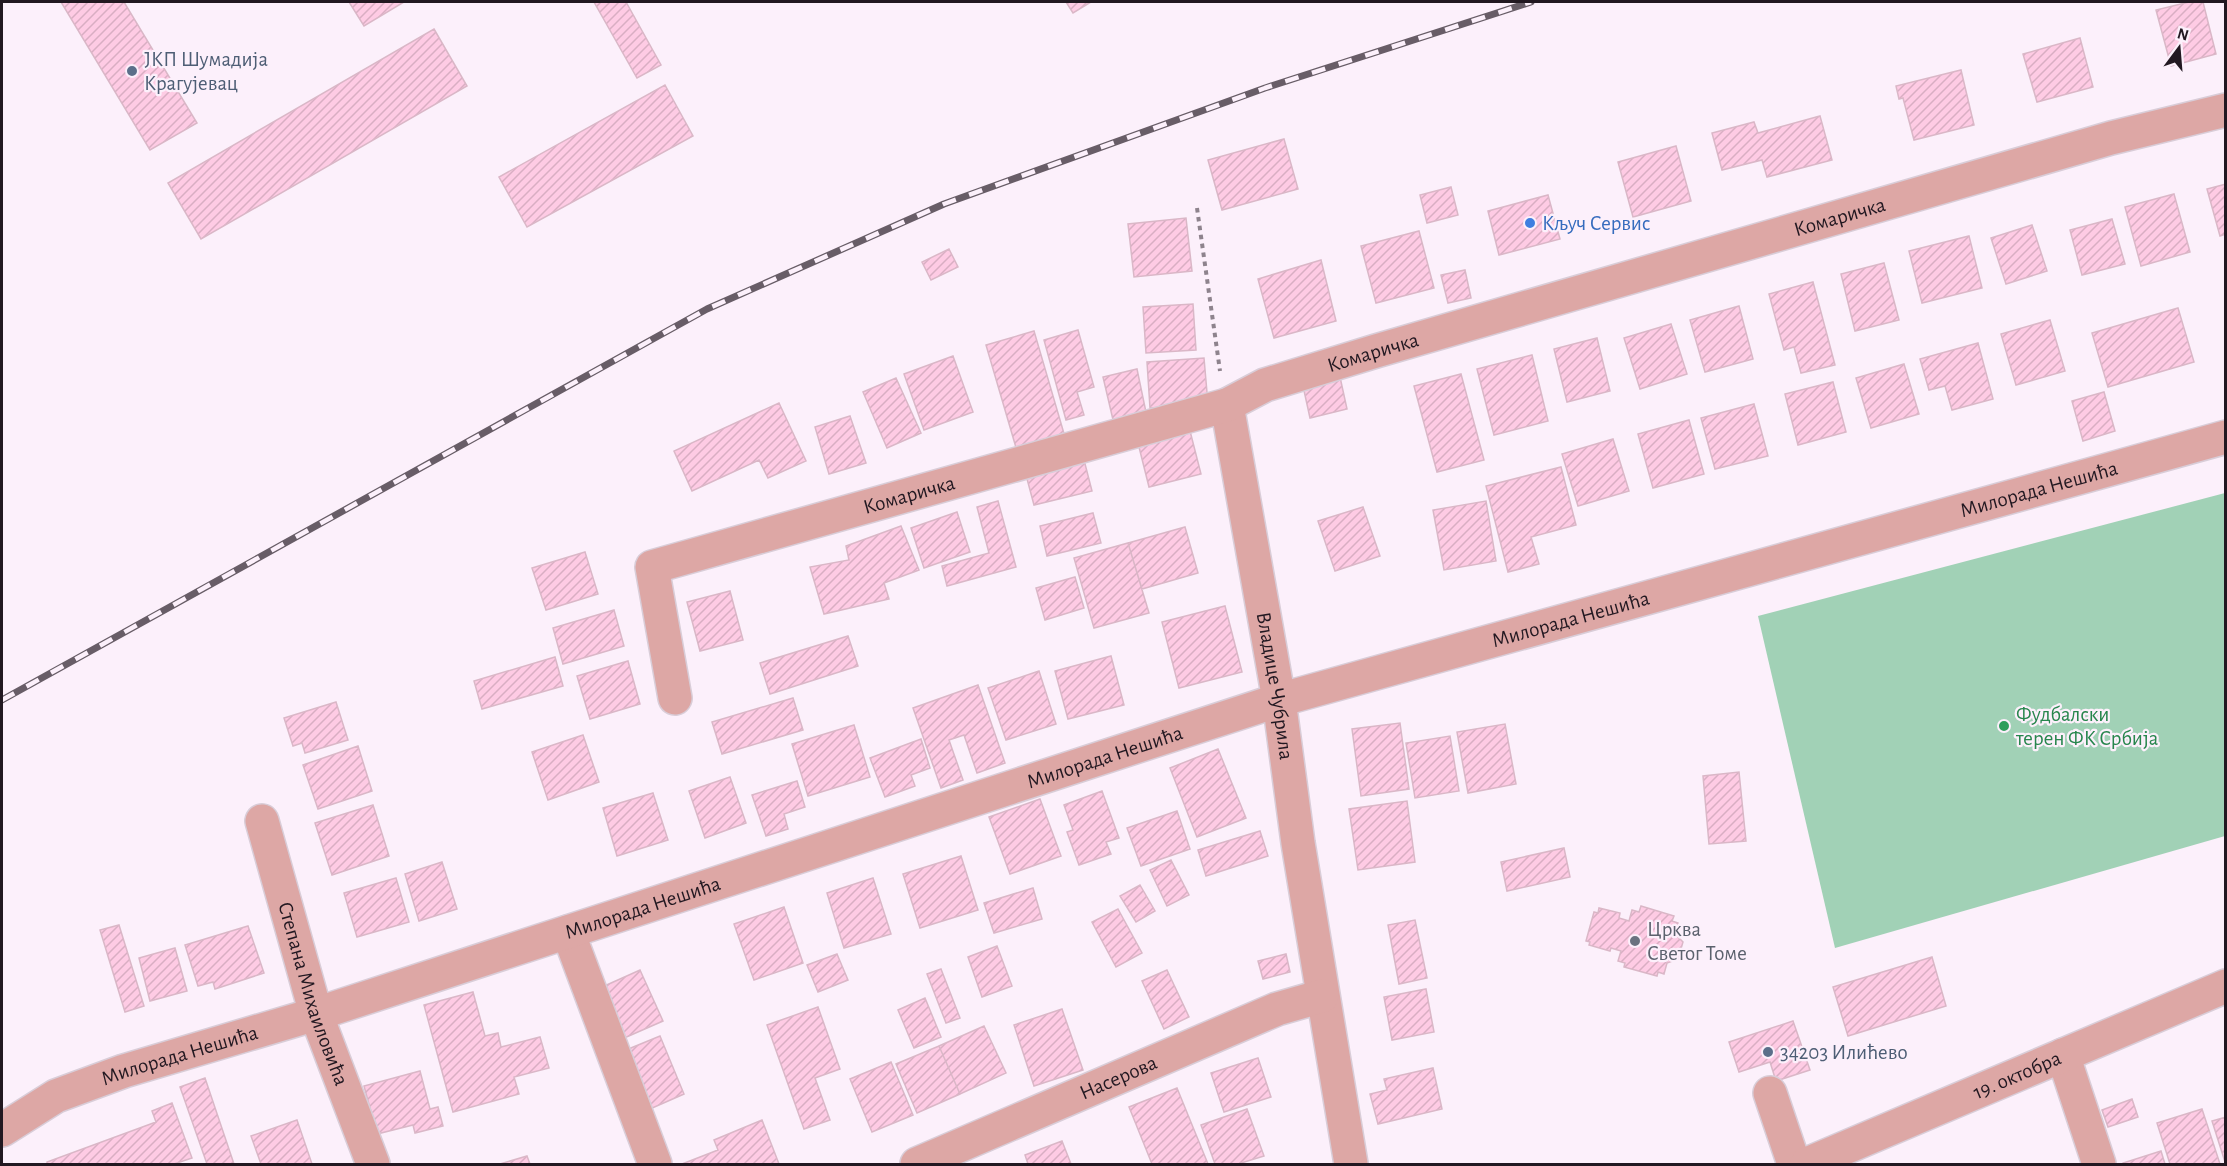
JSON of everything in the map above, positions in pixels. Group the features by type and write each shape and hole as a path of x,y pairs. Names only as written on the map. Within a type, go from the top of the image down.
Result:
{"street":[{"name":"Комаричка","path":"675,698 652,567 1227,405 1265,385 1376,351 2111,138 2226,110"},
{"name":"Владице Чубрила","path":"1227,405 1279,700 1322,996 1351,1164"},
{"name":"Милорада Нешића","path":"2,1130 56,1096 124,1071 316,1014 1279,700 2226,437"},
{"name":"Степана Михаиловића","path":"262,821 316,1014 373,1164"},
{"path":"568,932 656,1164"},
{"name":"19. октобра","path":"1807,1164 2226,986"},
{"name":"Насерова","path":"916,1164 1277,1009 1322,996"},
{"path":"2063,1055 2099,1164"},
{"path":"1770,1093 1794,1164"}],"path":[{"path":"1197,208 1219,366 1227,405"}],"green space":[{"name":"Фудбалски терен ФК Србија","path":"2225,493 2225,836 1835,948 1758,616"}],"building":[{"path":"61,2 124,2 197,123 150,150"},
{"path":"349,2 404,2 364,26"},
{"path":"594,2 626,2 661,65 637,78"},
{"path":"1066,2 1091,2 1073,13"},
{"path":"2189,2 2203,2 2216,54 2171,66 2156,10"},
{"path":"434,29 467,86 201,239 168,183"},
{"path":"2080,38 2093,87 2037,102 2023,54"},
{"path":"1961,70 1974,125 1914,140 1903,98 1899,99 1896,86"},
{"path":"665,85 693,136 527,227 499,177"},
{"path":"1820,116 1832,160 1767,177 1762,160 1722,170 1712,133 1754,122 1758,133"},
{"path":"1284,139 1298,189 1222,210 1208,160"},
{"path":"1676,146 1691,201 1633,217 1618,162"},
{"path":"2226,184 2226,234 2220,236 2207,189"},
{"path":"1451,187 1458,215 1427,223 1420,195"},
{"path":"2174,194 2190,252 2141,266 2125,207"},
{"path":"1548,195 1560,239 1499,255 1488,211"},
{"path":"1186,218 1192,271 1134,277 1128,224"},
{"path":"2112,219 2125,264 2082,275 2070,230"},
{"path":"2032,225 2047,271 2006,284 1991,238"},
{"path":"1419,231 1434,288 1376,303 1361,246"},
{"path":"1969,236 1982,288 1922,303 1909,251"},
{"path":"949,249 958,267 931,280 922,262"},
{"path":"1321,260 1336,321 1274,338 1258,279"},
{"path":"1884,263 1899,320 1855,331 1841,274"},
{"path":"1465,270 1471,298 1448,303 1441,275"},
{"path":"1813,282 1835,365 1801,373 1794,347 1784,350 1769,294"},
{"path":"1193,304 1196,350 1146,353 1143,307"},
{"path":"1739,306 1753,359 1705,372 1690,320"},
{"path":"2178,308 2194,362 2108,387 2092,333"},
{"path":"2050,320 2065,371 2016,385 2001,334"},
{"path":"1671,324 1687,374 1640,389 1624,338"},
{"path":"1078,330 1094,387 1077,392 1084,415 1066,420 1044,340"},
{"path":"1034,331 1065,437 1017,451 986,345"},
{"path":"1597,338 1610,391 1567,402 1554,349"},
{"path":"1978,343 1993,399 1952,410 1945,386 1929,390 1920,359"},
{"path":"1532,355 1548,421 1494,435 1477,369"},
{"path":"953,356 973,412 924,430 904,374"},
{"path":"1204,358 1208,404 1150,408 1147,362"},
{"path":"1904,364 1919,414 1871,428 1856,378"},
{"path":"1137,369 1147,417 1114,424 1103,377"},
{"path":"1461,374 1484,460 1437,472 1414,386"},
{"path":"1340,377 1347,409 1310,418 1303,386"},
{"path":"896,378 921,433 887,448 863,392"},
{"path":"1833,382 1846,432 1798,445 1785,394"},
{"path":"2104,392 2115,431 2083,441 2072,401"},
{"path":"779,403 806,461 768,478 759,460 692,491 674,451"},
{"path":"1754,404 1768,456 1715,469 1701,418"},
{"path":"850,416 866,463 829,474 815,427"},
{"path":"1689,420 1704,474 1653,488 1638,434"},
{"path":"1189,427 1201,474 1149,487 1137,439"},
{"path":"1613,439 1629,491 1578,506 1562,454"},
{"path":"1084,460 1092,491 1034,505 1026,475"},
{"path":"1561,467 1576,525 1531,537 1539,564 1508,572 1486,486"},
{"path":"998,501 1016,567 947,586 942,566 989,553 977,507"},
{"path":"1486,501 1496,561 1444,570 1433,510"},
{"path":"1363,507 1380,556 1335,571 1318,521"},
{"path":"957,512 970,552 924,568 911,528"},
{"path":"1093,513 1101,543 1047,556 1040,526"},
{"path":"901,526 919,570 884,583 889,599 824,614 810,567 849,560 846,546"},
{"path":"1185,527 1198,573 1142,589 1128,543"},
{"path":"1128,543 1149,613 1094,628 1074,558"},
{"path":"585,552 598,594 546,610 532,568"},
{"path":"1075,577 1084,608 1045,620 1036,588"},
{"path":"730,591 743,640 700,651 687,602"},
{"path":"1225,606 1242,672 1179,688 1162,622"},
{"path":"614,610 624,646 563,664 553,628"},
{"path":"848,636 858,666 770,694 760,663"},
{"path":"1111,656 1124,705 1068,719 1055,671"},
{"path":"555,657 563,686 482,709 474,681"},
{"path":"628,661 640,704 590,719 577,676"},
{"path":"1039,671 1056,724 1006,740 988,688"},
{"path":"978,685 1005,763 977,773 964,735 949,740 963,780 941,788 913,708"},
{"path":"793,698 803,730 722,754 712,722"},
{"path":"336,702 348,740 305,753 302,743 293,746 284,718"},
{"path":"1400,723 1409,789 1361,796 1352,729"},
{"path":"1505,724 1516,784 1468,793 1457,732"},
{"path":"854,725 870,777 808,796 792,744"},
{"path":"583,735 599,782 548,800 532,752"},
{"path":"1450,736 1459,791 1415,798 1406,743"},
{"path":"921,739 930,768 911,775 915,786 885,797 870,758"},
{"path":"358,746 372,791 318,809 303,765"},
{"path":"1218,749 1246,818 1197,837 1170,768"},
{"path":"1739,772 1746,841 1709,844 1703,776"},
{"path":"730,777 746,823 705,838 689,791"},
{"path":"797,781 805,807 784,814 788,829 766,836 752,795"},
{"path":"1102,791 1119,838 1106,842 1111,854 1079,865 1067,832 1073,830 1064,805"},
{"path":"653,793 668,840 617,856 603,808"},
{"path":"1040,799 1061,856 1010,874 989,817"},
{"path":"1407,801 1415,862 1358,870 1349,809"},
{"path":"373,805 389,856 332,875 315,823"},
{"path":"1177,811 1190,849 1141,866 1127,828"},
{"path":"1260,831 1268,856 1206,876 1198,850"},
{"path":"1564,848 1570,877 1507,891 1501,862"},
{"path":"961,856 978,910 920,928 903,874"},
{"path":"1171,860 1189,895 1167,906 1150,870"},
{"path":"442,862 457,909 419,921 405,874"},
{"path":"396,878 409,922 357,937 344,893"},
{"path":"873,878 891,934 844,948 827,893"},
{"path":"1140,885 1155,911 1136,922 1120,896"},
{"path":"1033,888 1042,919 994,933 984,903"},
{"name":"Црква Светог Томе","path":"1641,906 1674,916 1672,921 1678,923 1675,934 1683,942 1678,959 1667,963 1664,974 1658,972 1657,976 1624,967 1625,963 1618,961 1621,951 1611,948 1610,951 1589,945 1590,942 1586,941 1594,912 1598,913 1599,908 1620,913 1619,918 1629,921 1632,910 1639,912"},
{"path":"784,907 803,963 754,980 734,924"},
{"path":"1118,909 1142,953 1116,967 1092,922"},
{"path":"1415,920 1427,978 1399,984 1388,925"},
{"path":"119,925 144,1006 125,1012 100,930"},
{"path":"248,926 264,973 215,989 213,982 198,986 185,945"},
{"path":"997,946 1012,986 982,997 968,957"},
{"path":"175,948 187,991 150,1001 139,958"},
{"path":"837,954 848,980 818,992 807,965"},
{"path":"1286,954 1290,972 1263,979 1258,961"},
{"path":"1932,957 1946,1006 1848,1036 1833,987"},
{"path":"941,969 960,1018 946,1023 927,974"},
{"path":"640,970 663,1021 622,1039 600,988"},
{"path":"1167,970 1189,1017 1164,1029 1142,981"},
{"path":"1426,989 1434,1032 1392,1040 1384,997"},
{"path":"473,992 485,1036 498,1033 501,1047 540,1037 549,1068 514,1077 519,1094 453,1112 424,1005"},
{"path":"925,998 941,1037 914,1048 898,1010"},
{"path":"818,1007 840,1069 815,1078 830,1120 804,1129 767,1025"},
{"path":"1062,1009 1083,1070 1034,1086 1014,1025"},
{"name":"34203 Илићево","path":"1793,1021 1810,1070 1776,1081 1770,1062 1739,1072 1729,1042"},
{"path":"984,1026 1006,1073 960,1094 939,1046"},
{"path":"660,1036 684,1094 650,1109 626,1050"},
{"path":"939,1046 960,1094 917,1113 896,1064"},
{"path":"1258,1058 1271,1097 1224,1112 1211,1073"},
{"path":"891,1062 913,1115 872,1132 850,1079"},
{"path":"1433,1068 1442,1109 1378,1124 1370,1094 1387,1090 1384,1079"},
{"path":"420,1071 430,1109 438,1107 443,1126 415,1133 413,1125 377,1134 364,1086"},
{"path":"205,1078 234,1164 207,1164 180,1087"},
{"path":"1177,1088 1208,1164 1152,1164 1129,1107"},
{"path":"2132,1099 2138,1117 2108,1127 2102,1110"},
{"path":"172,1103 192,1158 174,1164 47,1164 47,1162 156,1122 152,1111"},
{"path":"1247,1109 1264,1156 1238,1164 1215,1164 1201,1125"},
{"path":"2202,1109 2220,1164 2170,1164 2157,1123"},
{"path":"2226,1117 2226,1162 2225,1162 2212,1121"},
{"path":"297,1120 312,1164 261,1164 251,1136"},
{"path":"762,1120 779,1164 682,1164 718,1150 714,1140"},
{"path":"1062,1141 1071,1164 1028,1164 1025,1155"},
{"path":"2161,1151 2165,1164 2123,1164 2123,1163"},
{"path":"527,1156 530,1164 500,1164"}],"railway":[{"path":"2,700 707,309 944,204 1265,88 1531,2"}],"place":[{"name":"ЈКП Шумадија Крагујевац","path":"132,71"},
{"name":"Кључ Сервис","path":"1530,223"},
{"name":"Фудбалски терен ФК Србија","path":"2004,726"},
{"name":"Црква Светог Томе","path":"1635,941"},
{"name":"34203 Илићево","path":"1768,1052"}]}
